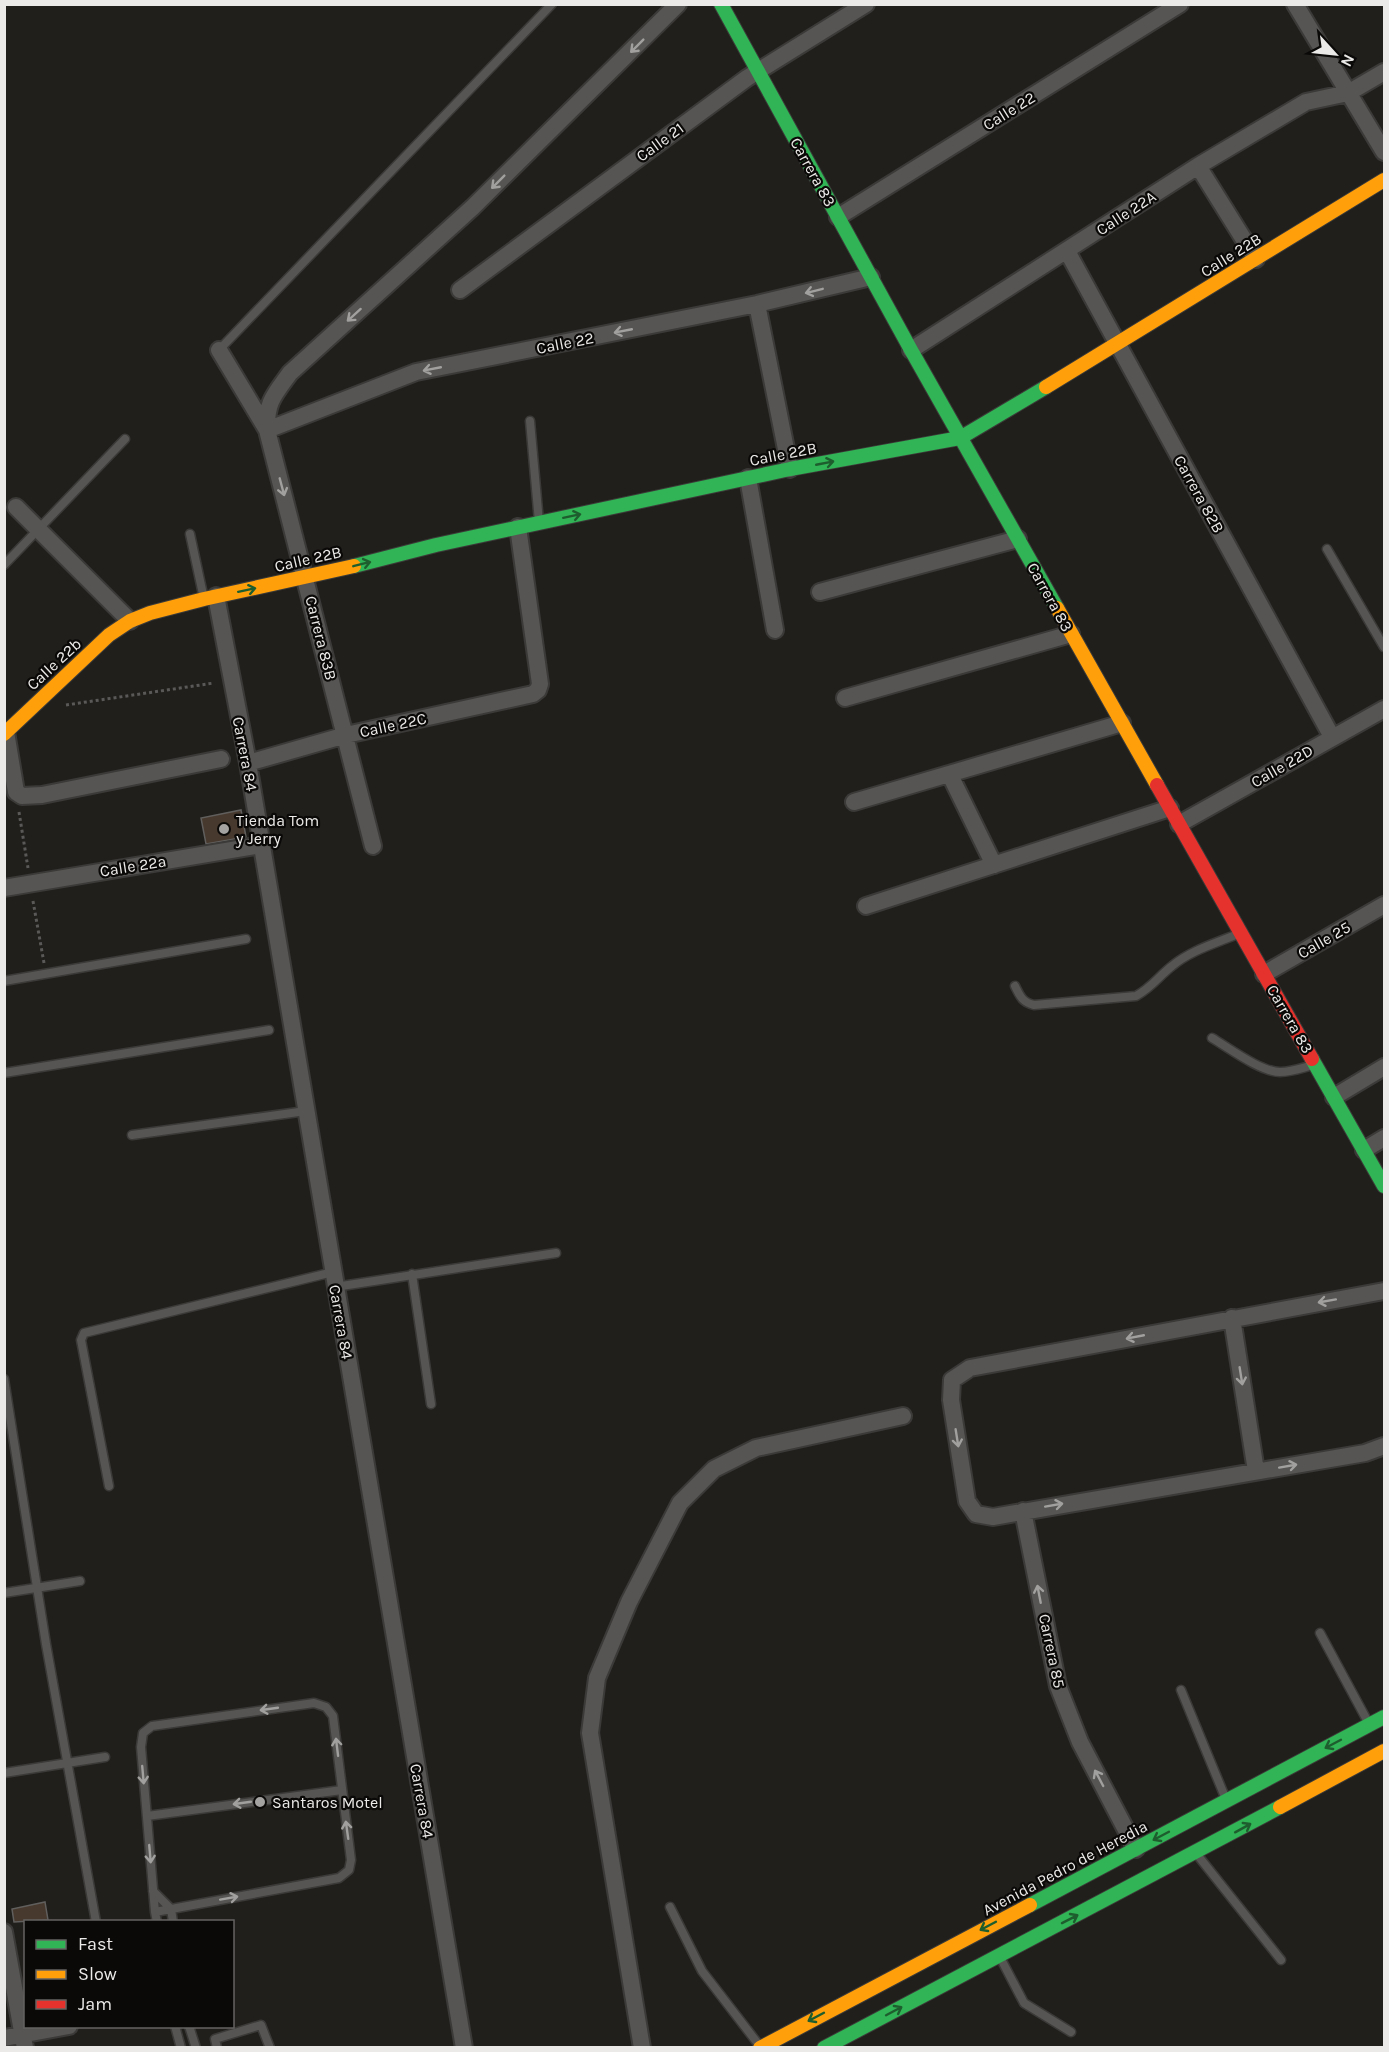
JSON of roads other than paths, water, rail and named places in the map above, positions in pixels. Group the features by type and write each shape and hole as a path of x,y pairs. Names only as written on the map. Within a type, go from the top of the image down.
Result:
{"main road":[{"name":"Carrera 83","path":"721,4 960,438 1384,1186"},
{"name":"Calle 22B","path":"130,621 150,613 210,598 305,578 436,545 790,469 960,438 1118,344 1384,180"},
{"name":"Calle 22b","path":"5,733 109,635 130,621"},
{"name":"Avenida Pedro de Heredia","path":"761,2047 1384,1717"},
{"path":"824,2048 1196,1853 1384,1751"}],"street":[{"path":"267,430 267,412 274,395 290,373 473,207 678,4"},
{"name":"Calle 21","path":"460,290 758,71 866,4"},
{"name":"Calle 22","path":"838,217 1180,4"},
{"path":"1295,4 1384,152"},
{"name":"Calle 22A","path":"911,350 1198,166 1306,102 1348,93 1384,72"},
{"path":"1198,166 1256,259"},
{"name":"Carrera 82B","path":"1067,250 1332,737"},
{"name":"Calle 22","path":"267,430 416,372 757,304 871,277"},
{"path":"757,304 790,469"},
{"path":"219,350 267,430"},
{"name":"Carrera 83B","path":"267,430 373,846"},
{"path":"748,478 775,630"},
{"path":"16,507 130,621"},
{"name":"Calle 22C","path":"248,763 346,735 533,694 538,690 540,684 518,527"},
{"path":"820,592 1018,539"},
{"name":"Carrera 84","path":"210,598 231,681 248,763 464,2048"},
{"path":"845,698 1071,634"},
{"name":"Calle 22D","path":"1179,824 1384,709"},
{"path":"855,802 1122,723"},
{"path":"5,733 16,792 22,796 42,795 221,759"},
{"path":"950,775 994,865"},
{"path":"866,906 1170,808"},
{"name":"Calle 22a","path":"4,888 261,845"},
{"name":"Calle 25","path":"1264,974 1384,905"},
{"path":"1334,1097 1384,1067"},
{"path":"1364,1150 1384,1138"},
{"path":"1384,1291 970,1368 952,1380 951,1400 967,1501 976,1514 993,1517 1365,1453 1384,1446"},
{"path":"1232,1318 1256,1471"},
{"path":"642,2048 590,1732 597,1678 629,1602 680,1503 714,1469 756,1448 903,1416"},
{"name":"Carrera 85","path":"1023,1511 1058,1686 1080,1742 1136,1849"},
{"path":"4,1932 24,2041"},
{"path":"4,2038 24,2041 63,2028"}],"lane":[{"path":"219,350 552,4"},
{"path":"530,421 540,523"},
{"path":"4,565 125,440"},
{"path":"190,534 210,598"},
{"path":"1327,549 1384,648"},
{"path":"1015,986 1020,998 1034,1005 1136,996 1149,989 1172,966 1191,953 1241,933"},
{"path":"4,981 246,939"},
{"path":"4,1073 269,1030"},
{"path":"1212,1038 1245,1058 1278,1072 1292,1071 1316,1064"},
{"path":"132,1135 306,1111"},
{"path":"109,1486 81,1340 84,1333 334,1280 412,1274 556,1252"},
{"path":"412,1274 431,1404"},
{"path":"4,1378 37,1587 96,1920"},
{"path":"4,1593 80,1581"},
{"path":"1320,1633 1369,1725"},
{"path":"1181,1689 1227,1801"},
{"path":"314,1703 327,1707 333,1716 342,1790 351,1860 349,1870 339,1878 171,1909 156,1917 141,1747 143,1733 152,1726 314,1703"},
{"path":"4,1773 105,1757"},
{"path":"147,1816 342,1790"},
{"path":"1196,1853 1281,1960"},
{"path":"153,1892 171,1909 173,1920"},
{"path":"669,1908 702,1971 761,2047"},
{"path":"1000,1955 1024,2002 1071,2032"},
{"path":"217,2048 215,2039 261,2025 270,2048"},
{"path":"176,2028 181,2048"},
{"path":"190,2028 196,2048"}],"place":[{"name":"Tienda Tom y Jerry","path":"224,829"},
{"name":"Santaros Motel","path":"260,1802"}]}
